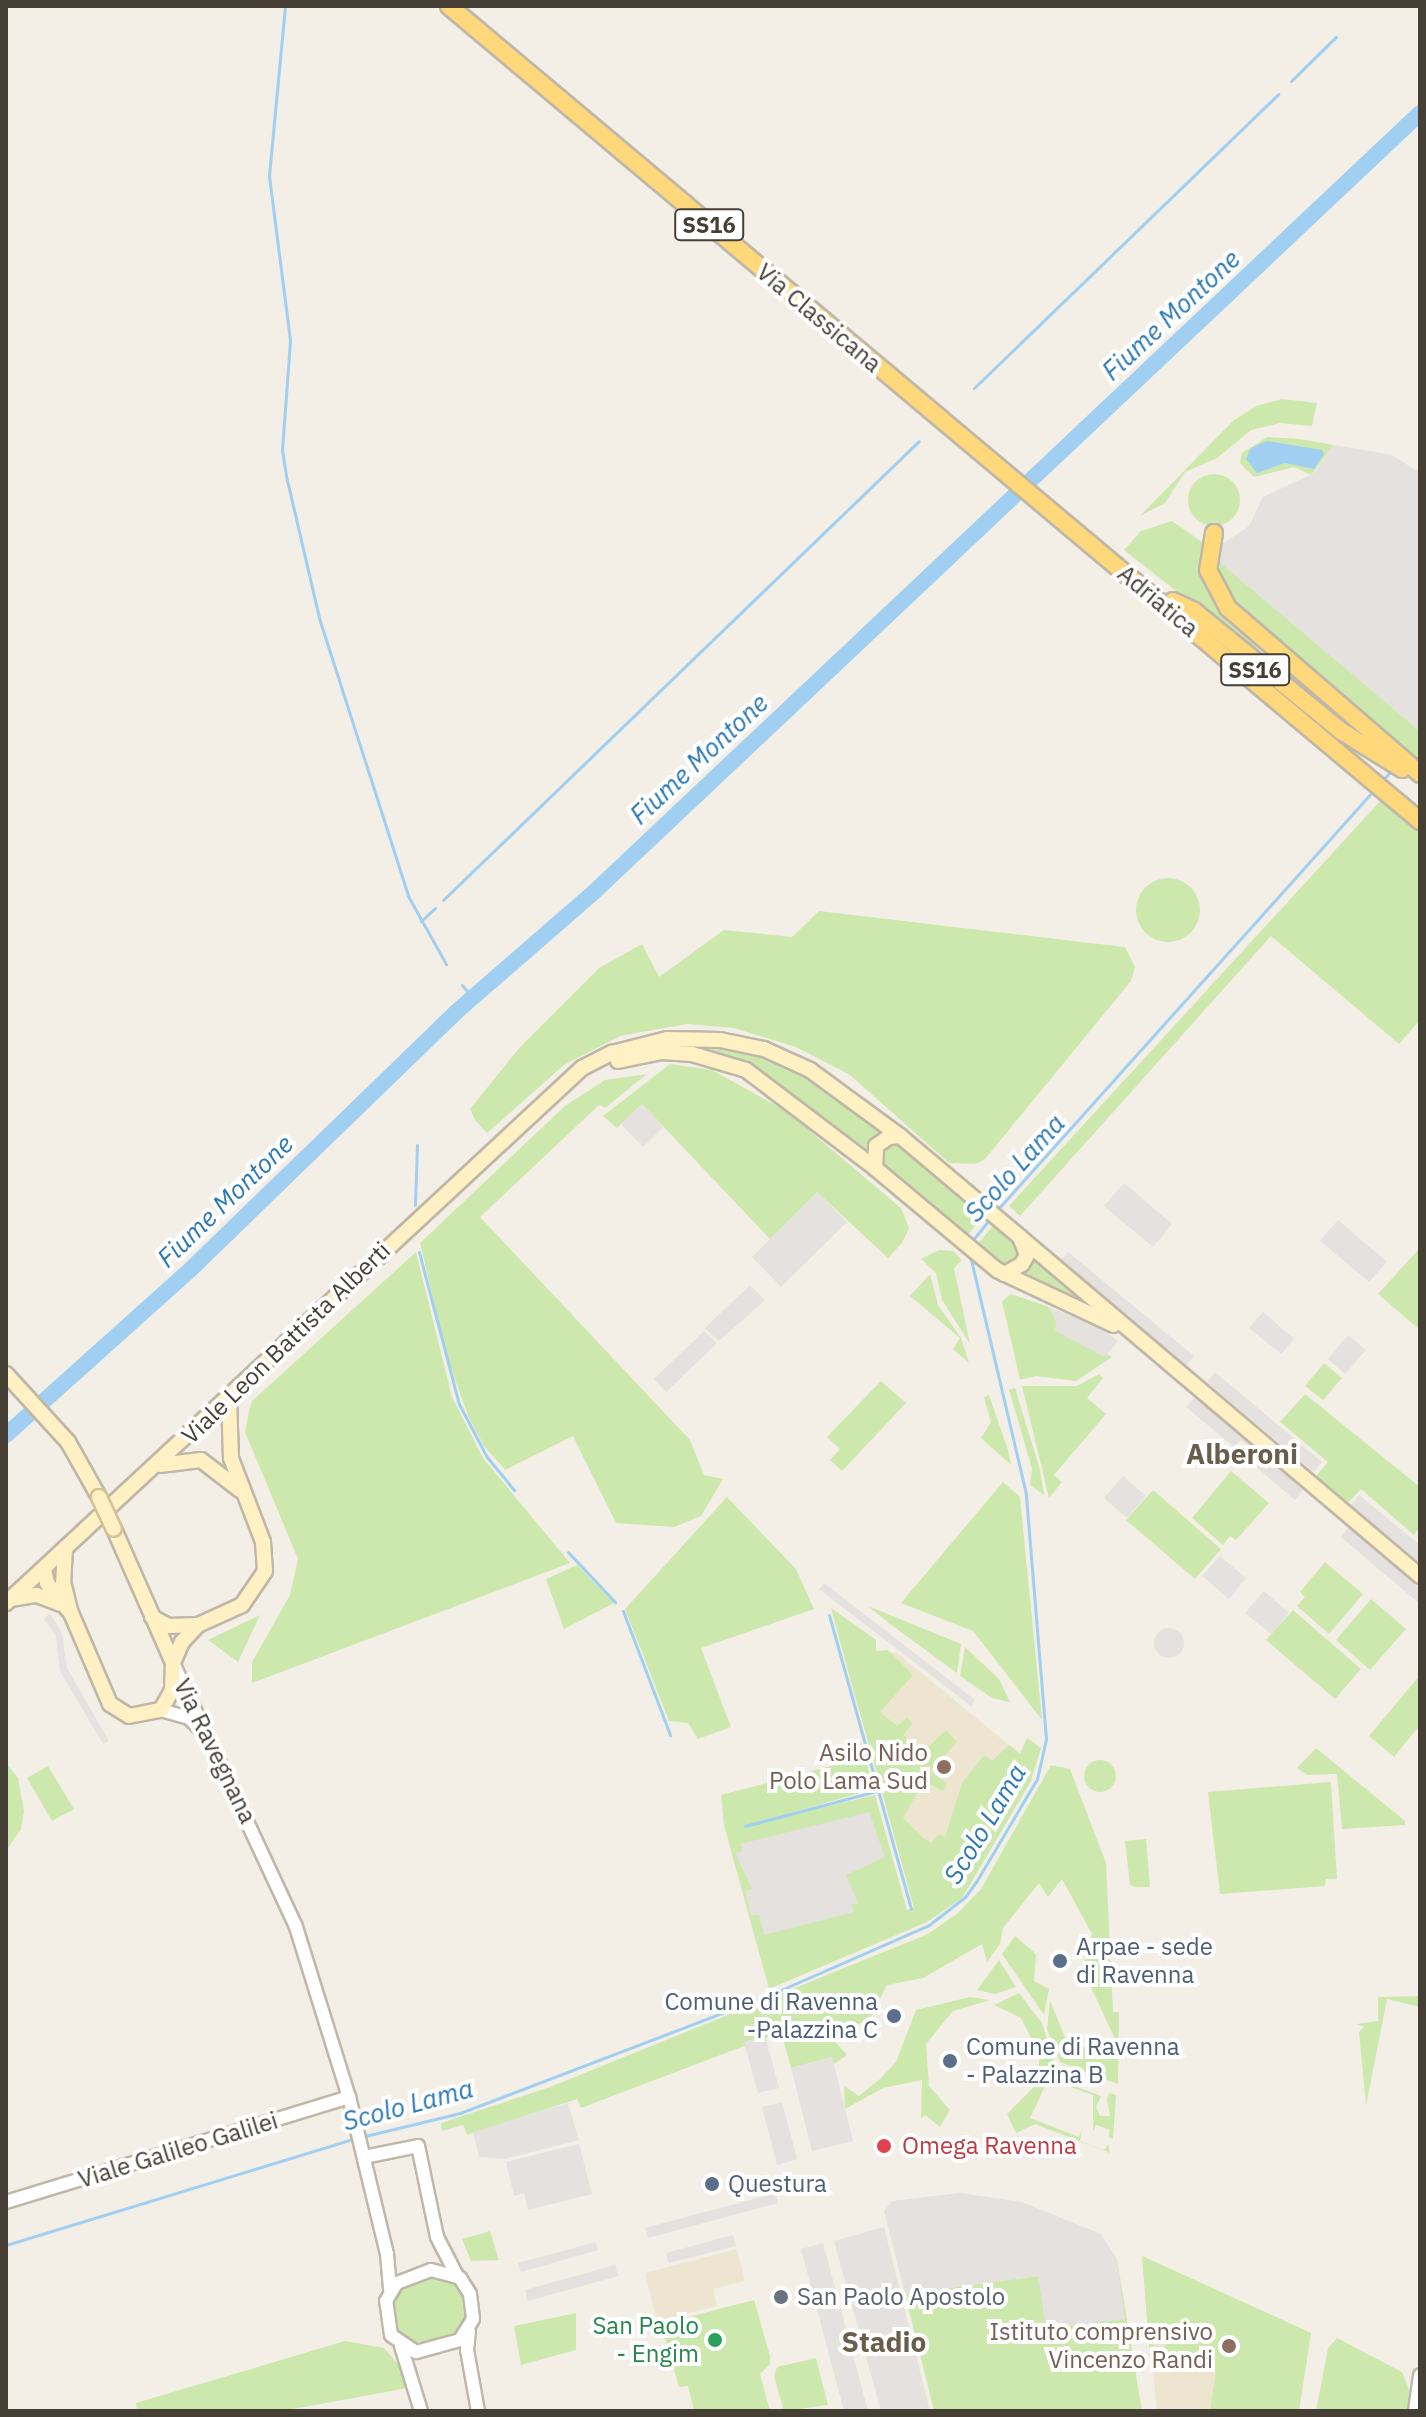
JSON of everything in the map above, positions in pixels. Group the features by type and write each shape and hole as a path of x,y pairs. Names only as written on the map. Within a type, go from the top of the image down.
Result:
{"highway":[{"name":"Via Classicana","path":"449,6 972,440"},
{"name":"Via Classicana","path":"465,6 972,440"},
{"name":"Adriatica","path":"972,440 1371,774 1420,809"},
{"path":"1214,533 1208,570 1228,608 1420,777"},
{"name":"Adriatica","path":"1133,574 1173,601 1371,774"},
{"path":"1173,601 1194,611 1341,731 1420,777"},
{"name":"Adriatica","path":"1398,796 1420,821"}],"main road":[{"name":"Viale Leon Battista Alberti","path":"8,1601 196,1430 582,1068 636,1045 720,1040 764,1049 810,1070 900,1136 1020,1237"},
{"name":"Viale Leon Battista Alberti","path":"566,1083 599,1067 662,1052 721,1061 775,1089 875,1168 978,1256 1005,1274"},
{"path":"875,1168 876,1146 889,1137 900,1136"},
{"path":"1020,1237 1027,1255 1005,1274 1085,1308 1142,1341"},
{"path":"1020,1237 1420,1576"},
{"name":"Via Ravegnana","path":"9,1378 68,1442 99,1497 173,1663"},
{"path":"44,1569 66,1608 110,1704 136,1717 161,1710 172,1690 173,1663 182,1642 198,1625 242,1605 265,1571 263,1542 241,1490 227,1437 229,1399"},
{"path":"227,1437 196,1430 201,1460 241,1490"},
{"path":"157,1466 201,1460"},
{"path":"65,1548 63,1582 66,1608"},
{"path":"44,1569 63,1582"},
{"path":"8,1601 37,1595 66,1608"},
{"path":"152,1617 168,1626 198,1625"}],"street":[{"name":"Via Ravegnana","path":"173,1663 296,1927 355,2120 390,2290"},
{"path":"161,1710 189,1718 209,1741"},
{"name":"Viale Galileo Galilei","path":"6,2202 349,2097"},
{"path":"364,2157 418,2146 437,2237 474,2306 467,2350 478,2411"},
{"path":"421,2411 401,2346 387,2325 390,2290 419,2272 456,2274"},
{"path":"401,2346 416,2352 438,2348 469,2331"},
{"path":"1415,2411 1420,2375"}],"shaded area":[{"path":"1334,445 1392,455 1420,473 1420,731 1216,559 1218,547 1249,526 1263,497 1314,473"},
{"path":"642,1104 663,1127 643,1147 621,1124"},
{"path":"1124,1183 1172,1224 1153,1247 1104,1206"},
{"path":"817,1192 847,1222 781,1287 752,1257"},
{"path":"1338,1220 1387,1262 1369,1282 1320,1241"},
{"path":"1068,1252 1194,1356 1186,1366 1060,1262"},
{"path":"750,1285 765,1300 719,1341 705,1328"},
{"path":"1049,1307 1102,1329 1118,1341 1105,1357 1055,1331 1056,1320"},
{"path":"1263,1312 1294,1339 1281,1354 1249,1328"},
{"path":"704,1331 717,1343 666,1392 654,1379"},
{"path":"1348,1335 1366,1350 1345,1374 1328,1359"},
{"path":"1215,1372 1322,1462 1314,1472 1207,1382"},
{"path":"1196,1396 1305,1488 1295,1500 1255,1466 1261,1457 1241,1440 1234,1447 1186,1407"},
{"path":"1123,1476 1146,1496 1127,1518 1104,1498"},
{"path":"1359,1495 1420,1545 1420,1563 1351,1505"},
{"path":"1349,1527 1420,1588 1420,1604 1341,1537"},
{"path":"1220,1556 1246,1578 1229,1599 1202,1576"},
{"path":"824,1583 975,1700 971,1706 819,1589"},
{"path":"1264,1591 1289,1613 1271,1634 1245,1613"},
{"name":"Asilo Nido Polo Lama Sud","path":"831,1608 876,1640 876,1651 897,1653 1020,1754 1009,1781 932,1896 856,1704"},
{"path":"50,1613 62,1634 67,1668 109,1741 103,1744 60,1671 56,1636 44,1619"},
{"path":"1169,1628 1175,1629 1183,1637 1183,1649 1175,1657 1169,1658 1163,1657 1155,1649 1154,1643 1155,1637 1163,1629"},
{"path":"869,1812 885,1857 846,1875 858,1903 851,1905 854,1912 764,1935 759,1915 751,1916 745,1891 752,1889 735,1853 742,1851 740,1844"},
{"path":"765,2035 779,2088 758,2093 744,2042"},
{"path":"832,2057 853,2141 812,2151 791,2068"},
{"path":"782,2102 797,2159 777,2165 762,2107"},
{"path":"568,2103 579,2140 505,2159 479,2157 473,2132"},
{"path":"579,2144 592,2194 528,2210 524,2193 514,2196 506,2162"},
{"path":"776,2193 778,2203 648,2238 645,2228"},
{"path":"960,2193 1022,2202 1101,2234 1117,2259 1125,2319 1046,2329 1038,2276 905,2294 884,2211 892,2201"},
{"path":"884,2227 930,2411 881,2411 834,2241"},
{"path":"733,2235 736,2246 669,2263 666,2253"},
{"path":"596,2242 598,2250 521,2272 518,2263"},
{"path":"823,2243 868,2411 844,2411 801,2249"},
{"path":"737,2249 745,2281 713,2289 717,2306 657,2321 645,2273"},
{"name":"Istituto comprensivo Vincenzo Randi","path":"1142,2256 1311,2333 1299,2411 1157,2411"},
{"path":"615,2265 618,2276 528,2301 525,2290"}],"green space":[{"path":"1282,399 1317,403 1312,426 1280,423 1251,430 1217,458 1185,472 1165,503 1140,516 1233,421 1256,406"},
{"path":"1267,437 1334,445 1311,475 1294,467 1254,477 1240,463 1242,453"},
{"path":"1214,474 1232,482 1240,500 1232,518 1214,526 1196,518 1188,500 1196,482"},
{"path":"1172,521 1205,544 1204,581 1218,607 1281,673 1124,550 1141,531"},
{"path":"1216,559 1420,731 1420,767 1227,594"},
{"path":"1382,799 1420,831 1420,1020 1399,1044 1271,936 1020,1216 1009,1206"},
{"path":"1168,878 1186,884 1194,892 1200,910 1194,928 1186,936 1168,942 1150,936 1142,928 1136,910 1142,892 1150,884"},
{"path":"819,911 1125,947 1135,967 1131,981 985,1159 976,1164 949,1163 850,1075 796,1047 734,1028 687,1024 620,1036 564,1065 487,1133 475,1120 470,1109 520,1047 599,968 642,944 659,977 724,930 792,937"},
{"path":"713,1044 787,1064 889,1133 872,1143 869,1155 759,1070 711,1051"},
{"path":"670,1064 712,1070 786,1111 901,1208 909,1228 902,1243 888,1258 817,1192 770,1239 642,1104 617,1128 603,1116"},
{"path":"647,1074 605,1108 599,1105 480,1217 690,1440 704,1475 723,1479 701,1516 674,1527 616,1523 573,1436 505,1470 484,1446 469,1418 448,1360 420,1243 565,1106 605,1080"},
{"path":"894,1142 985,1215 965,1238 880,1165 881,1147"},
{"path":"995,1223 1021,1249 1019,1260 1004,1268 976,1246"},
{"path":"1420,1248 1420,1330 1378,1294"},
{"path":"939,1250 953,1251 962,1260 954,1268 970,1344 942,1300 936,1273 921,1259"},
{"path":"416,1252 452,1397 483,1458 570,1563 252,1683 252,1662 290,1595 298,1559 245,1432 252,1401"},
{"path":"1032,1254 1091,1306 1014,1277 1028,1266"},
{"path":"930,1274 938,1305 961,1338 969,1363 953,1349 960,1338 910,1296"},
{"path":"1011,1294 1049,1307 1056,1320 1112,1357 1076,1381 1036,1376 1020,1380 1002,1301"},
{"path":"1324,1363 1342,1378 1323,1400 1305,1386"},
{"path":"1099,1374 1103,1378 1087,1398 1106,1414 1054,1475 1062,1482 1049,1498 1022,1386 1077,1386"},
{"path":"881,1381 906,1403 842,1471 830,1460 840,1449 827,1437"},
{"path":"1015,1388 1040,1470 1044,1495 1030,1485 1032,1468 1009,1390"},
{"path":"1305,1394 1420,1487 1420,1527 1414,1535 1361,1489 1347,1504 1315,1477 1328,1462 1280,1422"},
{"path":"989,1395 1011,1465 981,1438 991,1422 984,1397"},
{"path":"1231,1471 1269,1503 1236,1540 1230,1536 1223,1545 1192,1518"},
{"path":"1003,1482 1020,1497 1042,1720 973,1631 901,1603"},
{"path":"1153,1490 1221,1549 1195,1579 1126,1520"},
{"path":"727,1497 796,1569 814,1609 701,1648 731,1727 698,1739 688,1723 669,1721 625,1609"},
{"path":"1325,1562 1363,1594 1329,1634 1297,1606 1305,1597 1300,1592"},
{"path":"577,1565 614,1603 564,1629 546,1579"},
{"path":"1371,1599 1406,1629 1370,1670 1336,1640"},
{"path":"868,1606 961,1644 957,1673 890,1624"},
{"path":"831,1608 876,1640 876,1651 888,1650 913,1675 880,1712 897,1726 907,1718 913,1723 903,1735 925,1750 946,1730 957,1742 930,1771 947,1784 943,1791 924,1781 903,1818 923,1838 931,1843 939,1834 945,1837 962,1783 984,1755 992,1761 1009,1745 1020,1754 1027,1738 1041,1748 1031,1781 962,1898 927,1922 769,1989 724,1825 721,1795 865,1757 874,1789 741,1827 875,1795 907,1910 914,1908"},
{"path":"1293,1610 1361,1669 1335,1699 1266,1640"},
{"path":"260,1615 238,1662 208,1640"},
{"path":"965,1647 999,1679 1010,1702 992,1698 960,1676"},
{"path":"1420,1675 1420,1725 1394,1757 1369,1736"},
{"path":"1316,1748 1405,1821 1405,1825 1342,1829 1337,1774 1307,1775 1297,1768"},
{"path":"1100,1760 1111,1765 1116,1776 1111,1787 1100,1792 1089,1787 1084,1776 1089,1765"},
{"path":"6,1763 18,1778 24,1811 21,1829 6,1851"},
{"path":"1051,1765 1070,1769 1106,1863 1113,2012 1119,2012 1118,2084 1060,2062 1047,2029 1050,2000 1068,2045 1090,2048 1092,2037 1115,2039 1082,1968 1092,1934 1062,1879 1048,1897 1039,1883 1003,1928 1000,1944 987,1962 982,1944 923,1978 887,1985 870,2018 833,2039 847,2055 834,2064 832,2057 791,2068 781,2032 581,2108 577,2099 467,2135 463,2125 442,2131 441,2123 550,2087 928,1934 958,1913 981,1889"},
{"path":"48,1766 74,1809 52,1821 27,1778"},
{"path":"1331,1782 1337,1879 1326,1879 1325,1886 1220,1894 1208,1792"},
{"path":"1146,1839 1150,1887 1135,1887 1130,1885 1125,1841"},
{"path":"1015,1936 1036,1954 1034,1981 1049,1989 1044,2015 1002,1954"},
{"path":"999,1960 1016,1987 995,1994 977,1990"},
{"path":"1019,1993 1042,2023 1055,2065 1030,2118 1079,2137 1082,2130 1080,2141 1104,2150 1108,2144 1110,2153 1035,2124 1016,2133 1007,2114 1036,2085 1040,2056 1021,2018 994,2005"},
{"path":"1420,1996 1420,2007 1387,1999 1366,2106 1359,2032 1364,2027 1357,2024 1378,2021 1378,1997"},
{"path":"970,1997 990,2000 953,2011 926,2044 929,2086 950,2110 940,2127 925,2115 921,2119 922,2080 883,2088 845,2109 844,2086 859,2096 880,2079 896,2062 916,2010"},
{"path":"1060,2074 1058,2080 1101,2096 1096,2107 1100,2116 1110,2116 1107,2099 1109,2093 1116,2095 1113,2139 1108,2137 1110,2130 1096,2125 1093,2131 1093,2095 1056,2082 1051,2087"},
{"path":"490,2231 499,2260 471,2261 462,2239"},
{"name":"Istituto comprensivo Vincenzo Randi","path":"1142,2256 1311,2333 1299,2411 1210,2411 1216,2371 1162,2361 1167,2333 1157,2329 1150,2359"},
{"path":"1118,2265 1142,2411 934,2411 905,2294"},
{"path":"435,2278 460,2285 470,2306 465,2326 445,2339 409,2343 391,2330 389,2303 409,2284"},
{"name":"San Paolo - Engim","path":"754,2300 770,2356 770,2364 760,2374 770,2411 694,2411 688,2386 679,2387 661,2324"},
{"path":"576,2313 576,2350 521,2365 514,2326"},
{"path":"1337,2338 1402,2372 1409,2389 1408,2411 1316,2411 1328,2348"},
{"path":"345,2341 384,2348 405,2372 408,2388 282,2411 137,2411 136,2403"},
{"path":"816,2358 828,2405 784,2411 774,2376 777,2367"}],"water":[{"path":"1267,441 1322,450 1324,454 1314,469 1285,463 1257,473 1246,459 1251,448"}],"waterway":[{"path":"285,6 269,176 290,341 282,450 287,480 319,618 408,896 446,964"},
{"path":"1291,81 1336,37"},
{"path":"974,388 1278,94"},
{"name":"Fiume Montone","path":"6,1435 191,1269 456,1012 593,893 1420,113"},
{"path":"443,900 919,441"},
{"name":"Scolo Lama","path":"1382,781 1390,772"},
{"name":"Scolo Lama","path":"997,1210 1374,790"},
{"path":"421,921 435,908"},
{"path":"462,985 473,998"},
{"path":"415,1205 417,1145"},
{"name":"Scolo Lama","path":"972,1241 990,1219"},
{"path":"419,1252 459,1404 487,1457 514,1490"},
{"name":"Scolo Lama","path":"361,2137 460,2113 774,1993 929,1925 965,1897 976,1882 1037,1779 1046,1739 1026,1494 970,1255"},
{"path":"568,1552 615,1602"},
{"path":"623,1611 670,1735"},
{"path":"829,1615 911,1909"},
{"path":"745,1826 877,1791"},
{"name":"Scolo Lama","path":"6,2245 353,2139"}],"place":[{"name":"Asilo Nido Polo Lama Sud","path":"944,1767"},
{"name":"Arpae - sede di Ravenna","path":"1060,1961"},
{"name":"Comune di Ravenna -Palazzina C","path":"894,2016"},
{"name":"Comune di Ravenna - Palazzina B","path":"950,2061"},
{"name":"Omega Ravenna","path":"884,2146"},
{"name":"Questura","path":"712,2184"},
{"name":"San Paolo Apostolo","path":"781,2297"},
{"name":"San Paolo - Engim","path":"715,2340"},
{"name":"Istituto comprensivo Vincenzo Randi","path":"1229,2346"}],"district":[{"name":"Alberoni","path":"1242,1454"},
{"name":"Stadio","path":"884,2342"}]}
